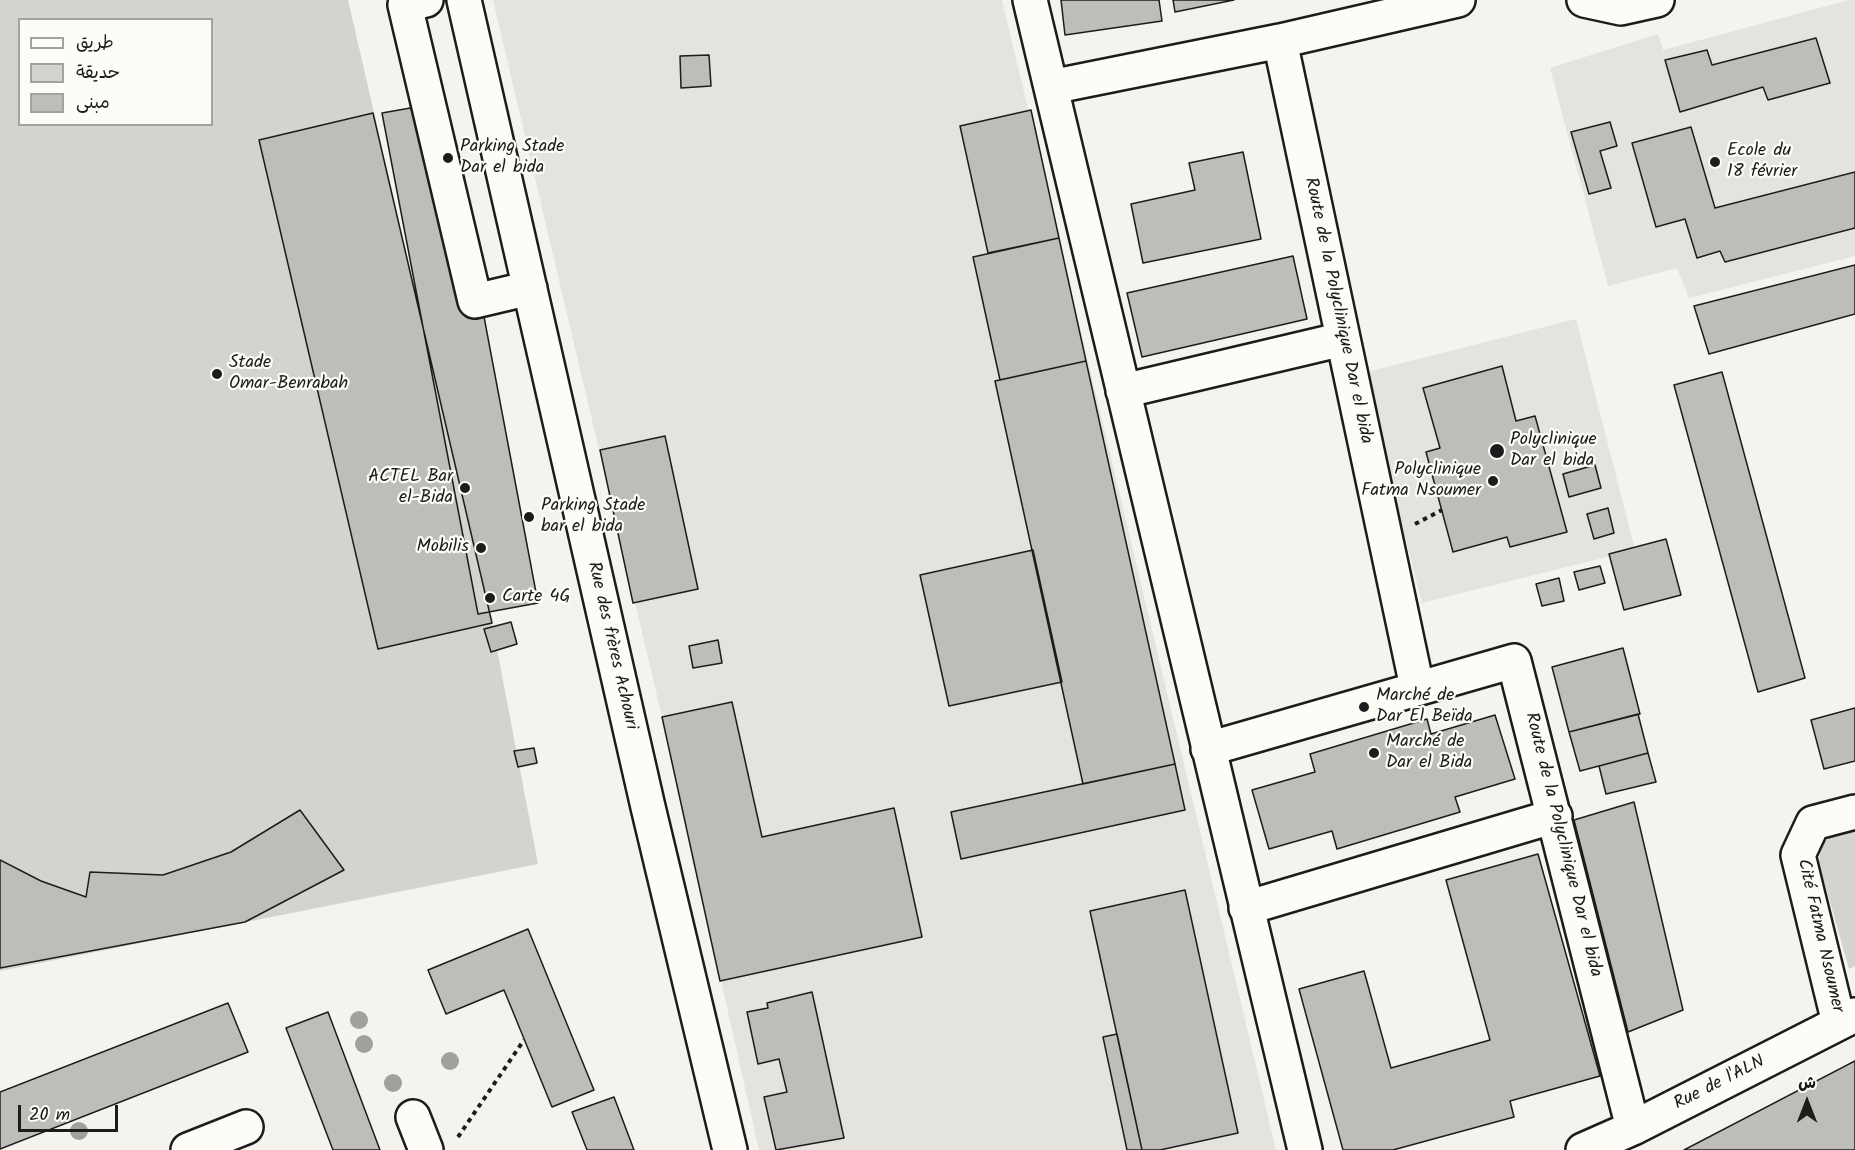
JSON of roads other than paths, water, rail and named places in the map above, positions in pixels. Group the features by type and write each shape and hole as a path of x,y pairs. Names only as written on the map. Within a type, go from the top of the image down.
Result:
{"street":[{"path":"426,0 405,5 475,301 530,288"},
{"name":"Rue des frères Achouri","path":"464,0 648,807 730,1150"},
{"path":"1030,0 1305,1150"},
{"path":"1051,87 1280,41 1458,0"},
{"path":"1584,0 1621,8 1657,0"},
{"name":"Route de la Polyclinique Dar el bida","path":"1280,41 1417,687"},
{"path":"1123,391 1342,339"},
{"name":"Route de la Polyclinique Dar el bida","path":"1208,749 1417,687 1514,661 1633,1128"},
{"name":"Cité Fatma Nsoumer","path":"1847,1019 1798,855 1813,824 1855,812"},
{"path":"1246,908 1555,816"},
{"name":"Rue de l'ALN","path":"1583,1150 1633,1128 1847,1019"},
{"path":"413,1117 441,1146"},
{"path":"189,1150 246,1128"}],"place":[{"name":"Parking Stade Dar el bida","path":"448,158"},
{"name":"Ecole du 18 février","path":"1715,162"},
{"name":"Stade Omar-Benrabah","path":"217,374"},
{"name":"Polyclinique Dar el bida","path":"1497,451"},
{"name":"Polyclinique Fatma Nsoumer","path":"1493,481"},
{"name":"ACTEL Bar el-Bida","path":"465,488"},
{"name":"Parking Stade bar el bida","path":"529,517"},
{"name":"Mobilis","path":"481,548"},
{"name":"Carte 4G","path":"490,598"},
{"name":"Marché de Dar El Beïda","path":"1364,707"},
{"name":"Marché de Dar el Bida","path":"1374,753"}]}
